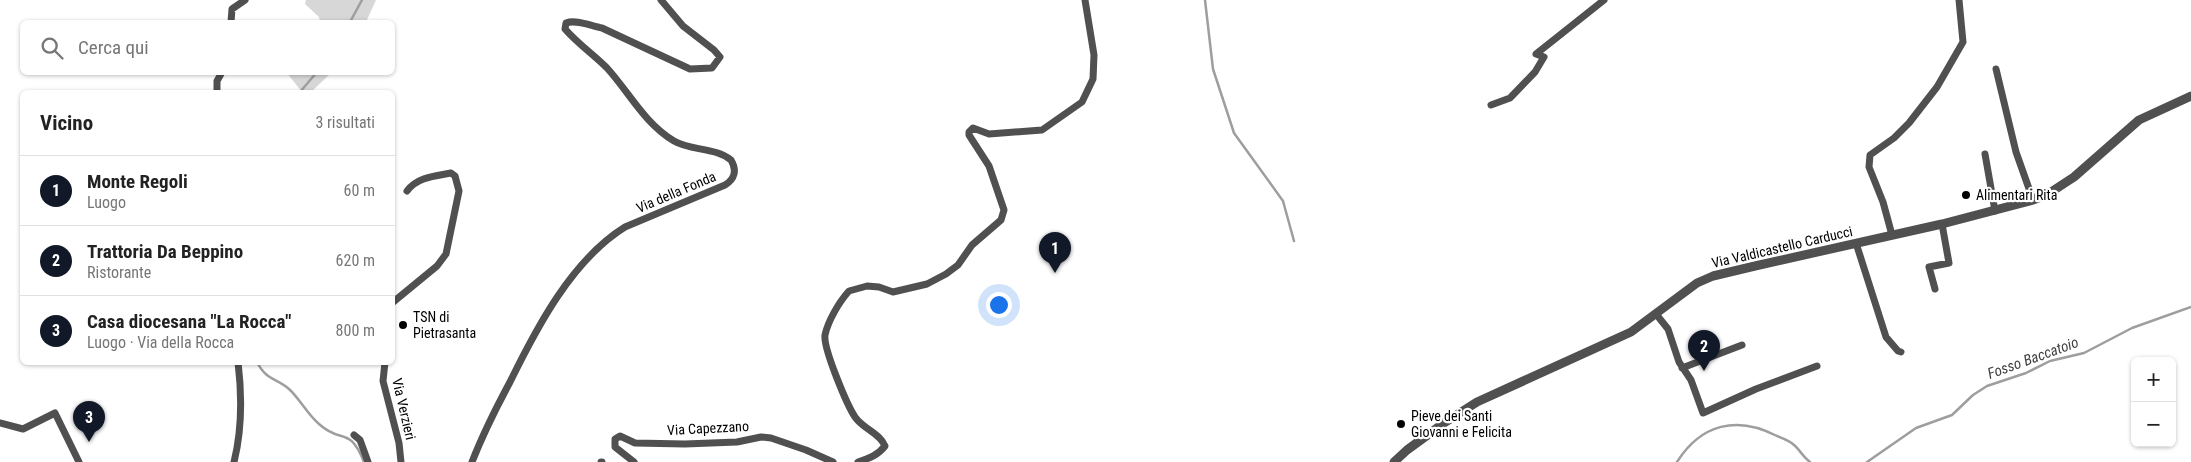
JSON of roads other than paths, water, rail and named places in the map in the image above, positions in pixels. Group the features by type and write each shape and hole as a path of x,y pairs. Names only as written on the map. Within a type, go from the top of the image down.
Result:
{"street":[{"path":"231,20 232,9 245,0"},
{"name":"Via della Fonda","path":"472,462 483,435 533,336 557,299 598,248 611,235 625,226 725,185 733,179 735,169 731,160 707,150 683,146 672,140 639,111 617,80 565,29 565,26 570,21 594,26 690,69 712,68 720,57 714,50 683,26 661,0"},
{"path":"858,462 872,458 886,446 883,440 865,428 855,417 825,345 828,325 849,291 867,286 879,287 893,292 927,284 958,265 972,245 1001,220 1004,210 989,166 969,132 974,128 989,134 1042,130 1082,102 1093,79 1094,56 1085,0"},
{"path":"1491,105 1510,98 1535,72 1544,57 1536,54 1604,0"},
{"path":"1892,235 1883,202 1869,167 1870,155 1894,138 1909,123 1937,87 1956,55 1963,42 1959,0"},
{"path":"1996,70 2014,142 2033,200"},
{"path":"217,90 217,82 220,75"},
{"name":"Via Valdicastello Carducci","path":"1394,462 1438,427 1477,402 1597,349 1637,328 1676,296 1697,283 1713,276 1942,224 2033,200 2048,194 2074,177 2139,120 2191,96"},
{"path":"1985,154 1995,211"},
{"path":"395,300 436,266 446,254 459,191 455,176 451,173 424,178 411,186 407,191"},
{"path":"1935,290 1929,266 1949,262 1942,224"},
{"path":"1856,243 1886,337 1901,352"},
{"path":"1656,314 1668,329 1678,362 1691,380 1703,413 1756,389 1816,366"},
{"path":"1712,338 1717,354"},
{"path":"1682,368 1742,345"},
{"path":"234,462 239,442 240,382 238,365"},
{"name":"Via Verzieri","path":"384,365 383,381 400,443 401,462"},
{"path":"0,423 24,429 55,413 79,462"},
{"path":"354,435 360,440 368,462"},
{"name":"Via Capezzano","path":"634,462 615,447 615,439 620,436 636,443 685,444 737,442 761,437 771,438 833,462"}],"waterway":[{"path":"351,20 362,0"},
{"path":"1205,0 1213,69 1234,133 1283,201 1294,241"},
{"path":"302,90 314,75"},
{"name":"Fosso Baccatoio","path":"1867,462 1916,428 1952,415 1973,395 1987,386 2026,373 2050,361 2084,353 2132,328 2191,307"},
{"path":"258,365 268,376 289,389 319,424 334,434 349,439 354,443 364,462"},
{"name":"Fosso Baccatoio","path":"1677,462 1697,439 1721,427 1734,425 1762,430 1786,440 1794,445 1810,462"}],"place":[{"name":"Alimentari Rita","path":"1966,195"},
{"name":"Monte Regoli","path":"1055,273"},
{"name":"TSN di Pietrasanta","path":"403,325"},
{"name":"Trattoria Da Beppino","path":"1704,371"},
{"name":"Pieve dei Santi Giovanni e Felicita","path":"1401,424"},
{"name":"Casa diocesana \"La Rocca\"","path":"89,442"}]}
